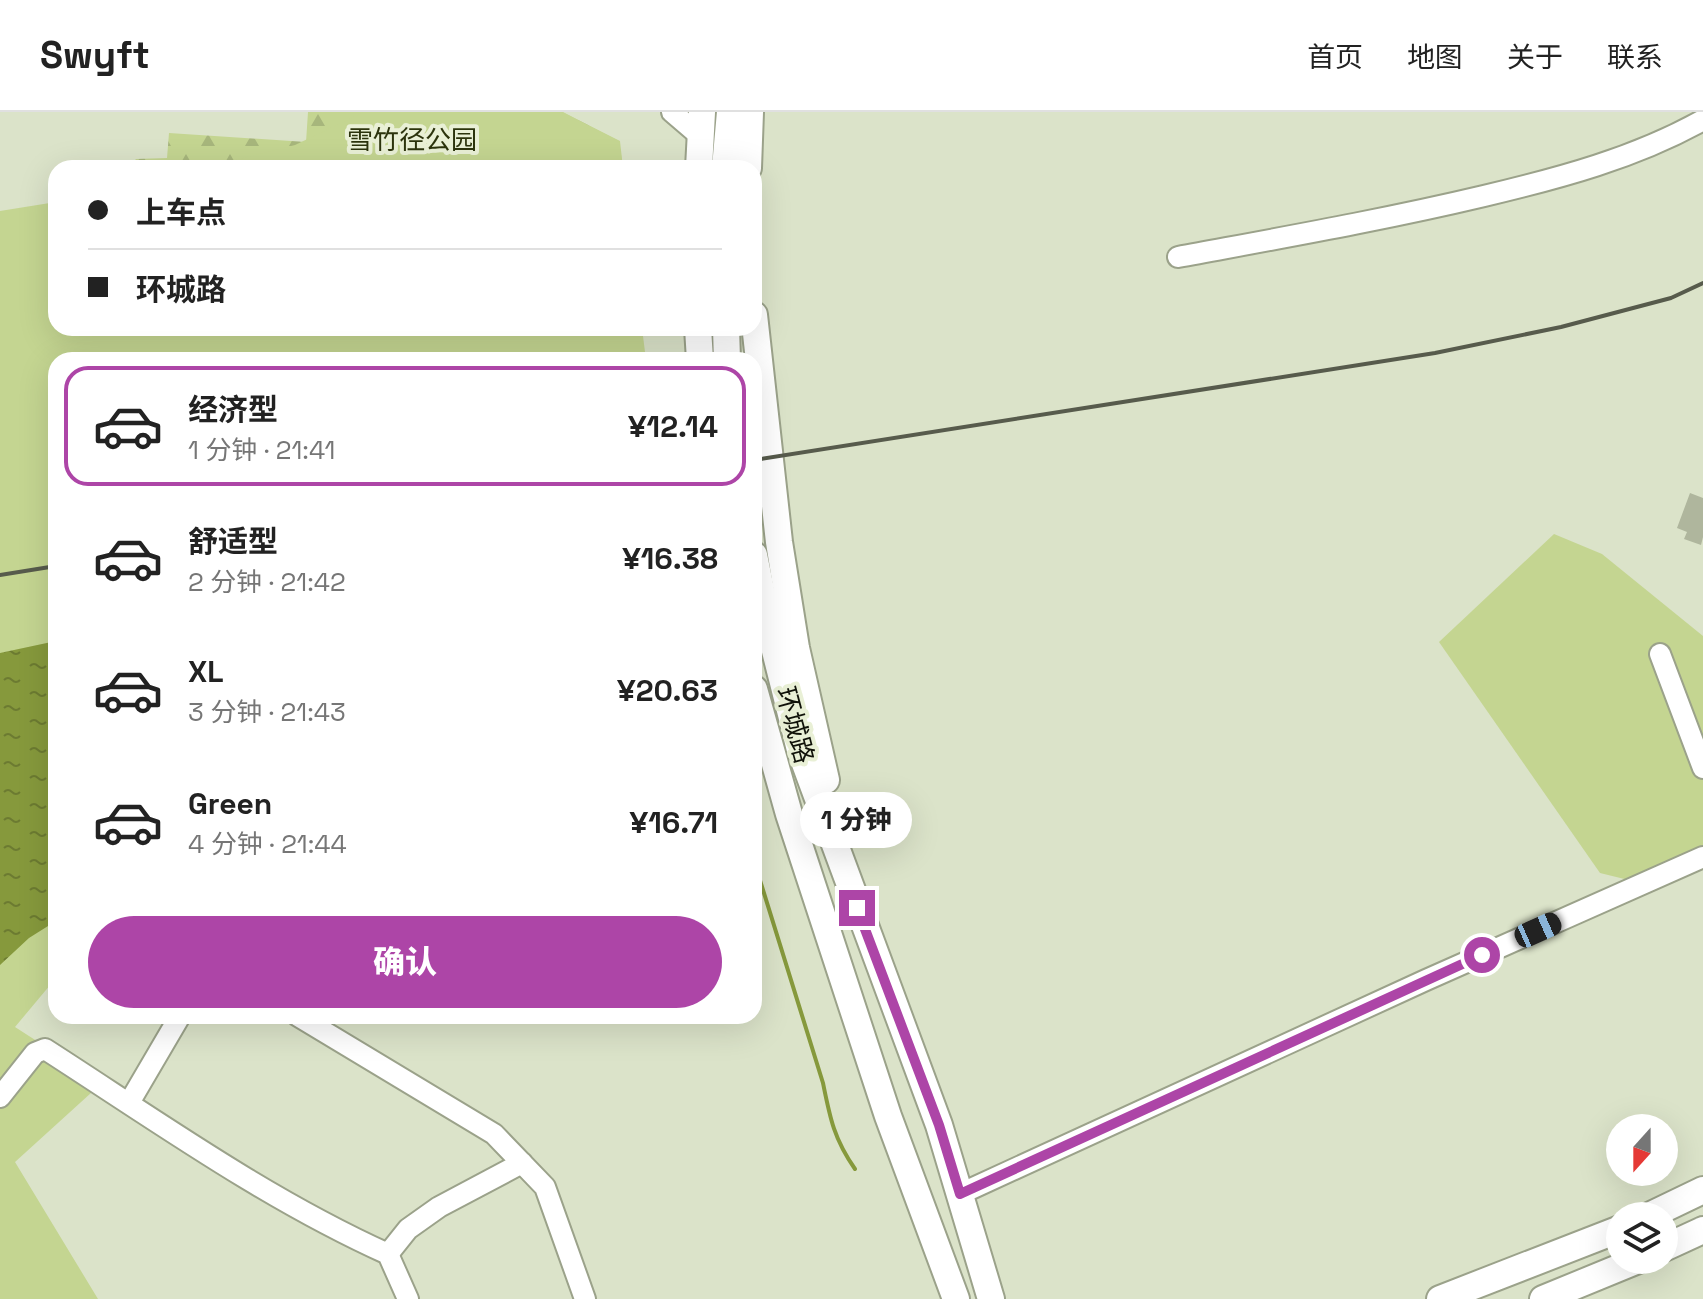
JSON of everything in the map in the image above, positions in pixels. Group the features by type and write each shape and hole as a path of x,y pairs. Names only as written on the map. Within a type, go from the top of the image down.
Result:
{"main road":[{"path":"726,160 730,112"},
{"path":"748,160 750,112"},
{"path":"699,160 701,124"},
{"path":"762,388 779,542 796,648 857,908"},
{"name":"环城路","path":"762,595 800,750 939,1125 991,1299"},
{"name":"环城路","path":"762,718 789,814 883,1101 956,1299"},
{"path":"1678,1202 1703,1190"},
{"path":"1678,1242 1703,1230"},
{"path":"1440,1299 1606,1234"},
{"path":"1543,1299 1606,1273"}],"street":[{"path":"672,112 701,124"},
{"path":"1178,257 1441,207 1548,181 1628,156 1703,120"},
{"path":"1660,654 1703,768"},
{"path":"960,1194 1426,980 1703,857"},
{"path":"129,1103 175,1024"},
{"path":"311,1024 494,1134 545,1187 585,1299"},
{"path":"0,1097 35,1053 45,1049 256,1185 348,1236 388,1254 408,1299"},
{"path":"388,1254 408,1229 439,1207 522,1163"}],"green space":[{"name":"雪竹径公园","path":"308,112 562,112 620,141 622,160 135,160 167,158 169,133 306,142"},
{"name":"雪竹径公园","path":"364,112 563,112 619,141 622,160 234,160 295,145"},
{"path":"48,203 48,336 643,336 645,352 48,352 48,988 15,1027 102,1083 15,1162 98,1299 0,1299 0,211"},
{"path":"1554,534 1602,554 1703,636 1703,861 1657,887 1600,873 1439,642"}],"water":[{"path":"48,643 48,926 29,938 0,965 0,653"}],"building":[{"path":"1690,493 1703,498 1701,545 1684,539 1687,532 1677,528"}],"waterway":[{"path":"762,887 834,1128 855,1169"}],"railway":[{"path":"762,459 1435,353 1561,327 1671,298 1703,283"},
{"path":"0,575 48,567"}],"route":[{"path":"857,908 939,1125 960,1194 1482,955"}]}
